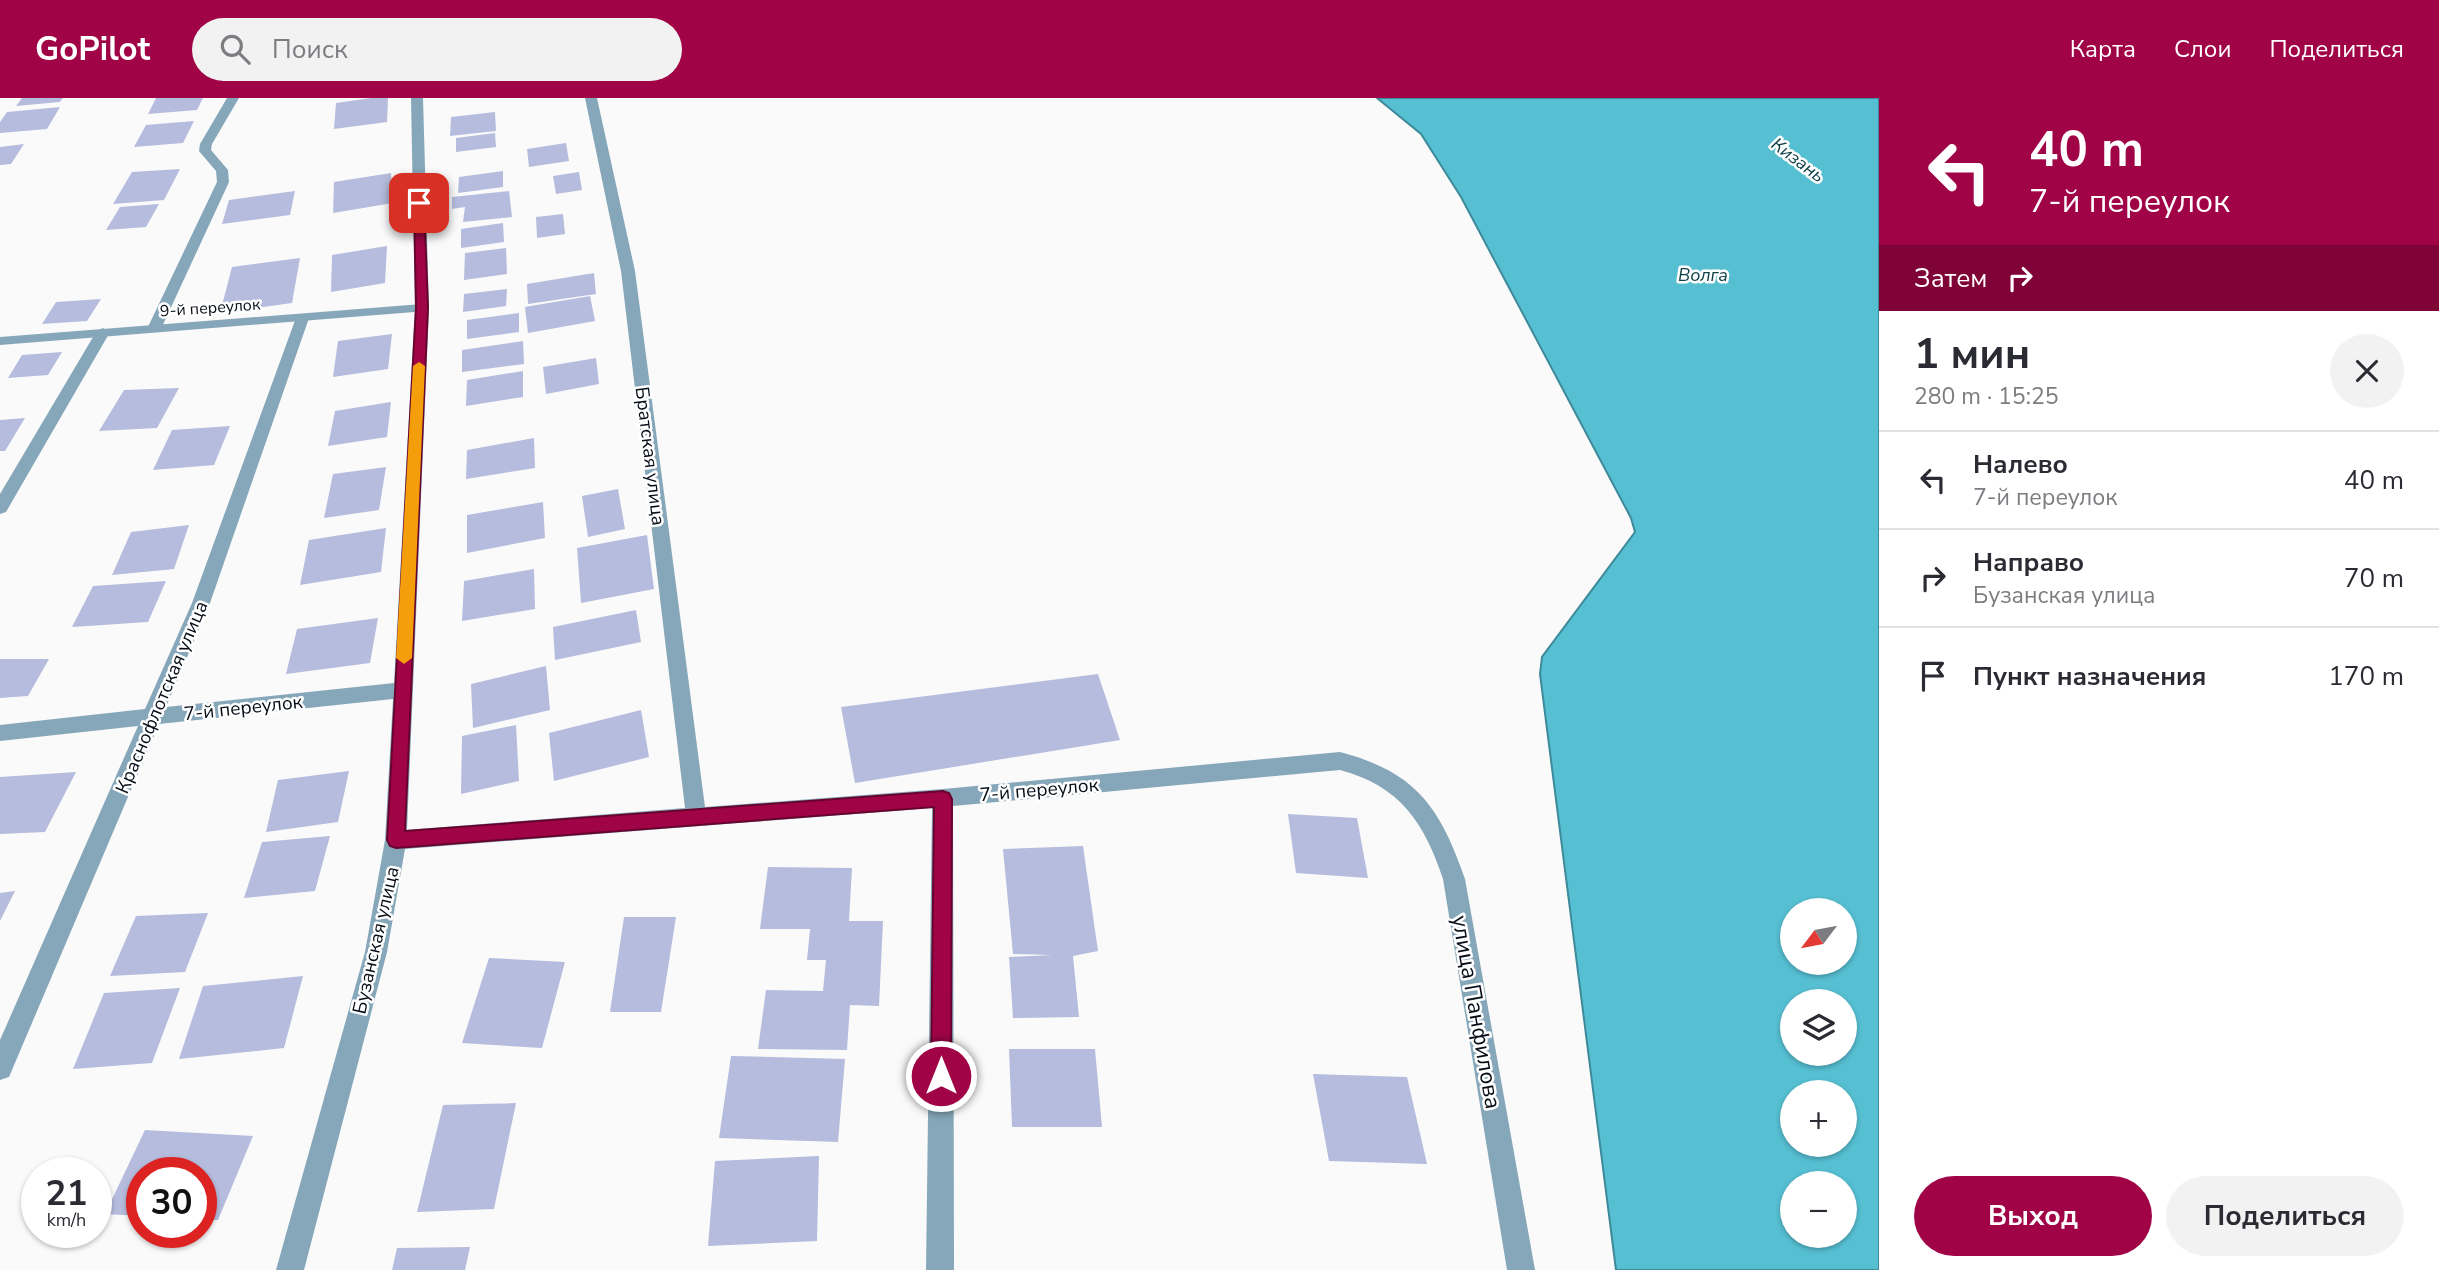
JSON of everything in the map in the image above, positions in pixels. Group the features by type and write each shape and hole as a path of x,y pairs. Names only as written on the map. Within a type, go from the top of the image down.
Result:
{"street":[{"path":"154,329 223,182 222,170 205,151 206,144 233,98"},
{"name":"Бузанская улица","path":"290,1270 376,952 396,840 422,307 417,98"},
{"name":"Братская улица","path":"591,98 628,271 696,816"},
{"name":"9-й переулок","path":"0,341 422,307"},
{"name":"Краснофлотская улица","path":"0,1068 201,603 302,318"},
{"path":"0,508 103,332"},
{"name":"7-й переулок","path":"0,733 402,690"},
{"name":"7-й переулок","path":"396,840 943,799 1340,761 1364,765 1386,776"},
{"name":"улица Панфилова","path":"1386,776 1410,795 1430,820 1445,849 1454,879 1521,1270"},
{"path":"940,1270 943,799"}],"water":[{"name":"Волга","path":"1377,98 1879,98 1879,1270 1616,1270 1540,674 1542,657 1635,532 1631,518 1461,197 1421,134"}],"building":[{"path":"22,98 63,98 60,102 16,106"},
{"path":"156,98 203,98 197,110 148,114"},
{"path":"388,98 387,122 334,129 336,103"},
{"path":"60,107 47,129 0,133 0,122 7,112"},
{"path":"495,112 496,131 450,136 451,117"},
{"path":"194,121 183,143 134,147 146,125"},
{"path":"495,133 496,147 456,152 456,138"},
{"path":"566,143 569,161 529,167 527,149"},
{"path":"24,144 11,164 0,165 0,147"},
{"path":"180,169 164,200 113,204 132,172"},
{"path":"503,171 503,187 458,193 459,177"},
{"path":"579,172 582,190 556,194 553,176"},
{"path":"391,173 393,203 333,213 334,182"},
{"path":"295,191 290,215 222,224 229,200"},
{"path":"509,191 512,217 463,222 465,207 452,209 452,197"},
{"path":"159,204 146,227 106,230 120,207"},
{"path":"563,214 565,234 537,238 536,217"},
{"path":"503,223 504,242 461,248 461,229"},
{"path":"387,246 385,283 331,292 332,255"},
{"path":"506,248 507,274 464,280 465,253"},
{"path":"300,258 292,303 220,313 232,267"},
{"path":"594,273 596,294 528,304 527,284"},
{"path":"507,289 506,306 463,312 464,294"},
{"path":"590,296 595,321 528,333 525,307"},
{"path":"101,299 87,321 42,324 56,302"},
{"path":"519,313 519,332 467,339 467,320"},
{"path":"392,334 388,369 333,377 338,341"},
{"path":"523,341 524,364 462,372 462,350"},
{"path":"62,352 48,375 8,378 22,355"},
{"path":"596,358 599,384 546,394 543,367"},
{"path":"523,371 523,397 466,406 467,380"},
{"path":"179,388 157,428 99,431 124,390"},
{"path":"391,402 387,437 328,446 335,411"},
{"path":"25,418 5,451 0,451 0,420"},
{"path":"230,426 214,465 153,470 172,430"},
{"path":"534,438 535,468 466,479 467,450"},
{"path":"386,467 379,510 324,518 333,474"},
{"path":"618,489 625,529 588,537 582,496"},
{"path":"543,502 545,538 467,553 467,515"},
{"path":"189,525 174,569 112,575 131,532"},
{"path":"386,528 381,572 300,585 309,540"},
{"path":"647,535 654,589 581,603 577,548"},
{"path":"534,569 535,609 462,621 464,581"},
{"path":"166,581 148,622 72,627 93,586"},
{"path":"636,610 641,642 555,660 553,627"},
{"path":"378,618 370,663 286,674 297,629"},
{"path":"0,659 49,659 28,696 0,698"},
{"path":"546,666 550,710 473,728 471,684"},
{"path":"1098,674 1120,740 855,783 841,707"},
{"path":"641,710 649,757 554,781 549,733"},
{"path":"516,725 519,781 461,794 462,736"},
{"path":"349,771 338,822 266,832 278,780"},
{"path":"76,772 45,832 0,834 0,777"},
{"path":"1288,814 1357,818 1368,878 1296,873"},
{"path":"330,836 315,891 244,898 262,842"},
{"path":"1083,846 1098,951 1073,956 1079,1017 1013,1018 1009,957 1052,955 1013,954 1003,849"},
{"path":"768,867 852,868 849,921 883,921 879,1006 850,1005 847,1050 758,1049 766,990 823,991 826,960 807,960 810,929 760,929"},
{"path":"15,891 0,921 0,893"},
{"path":"208,913 185,972 110,976 136,916"},
{"path":"624,917 676,917 661,1012 610,1012"},
{"path":"489,958 565,962 542,1048 462,1043"},
{"path":"303,976 284,1048 179,1059 203,986"},
{"path":"180,988 152,1063 73,1069 104,993"},
{"path":"1009,1049 1095,1049 1102,1127 1012,1127"},
{"path":"731,1056 845,1059 838,1142 719,1138"},
{"path":"1313,1074 1407,1077 1427,1164 1329,1161"},
{"path":"516,1103 494,1209 417,1212 443,1105"},
{"path":"145,1130 253,1136 218,1220 217,1157 132,1157"},
{"path":"819,1156 817,1241 708,1246 715,1161"},
{"path":"126,1170 126,1215 112,1214 112,1199"},
{"path":"470,1247 465,1270 392,1270 397,1248"}],"slow traffic":[{"path":"404,658 419,366"}],"route":[{"path":"419,203 422,307 396,840 943,799 941,1076"}],"water label":[{"name":"Кизань","path":"1798,160"}]}
